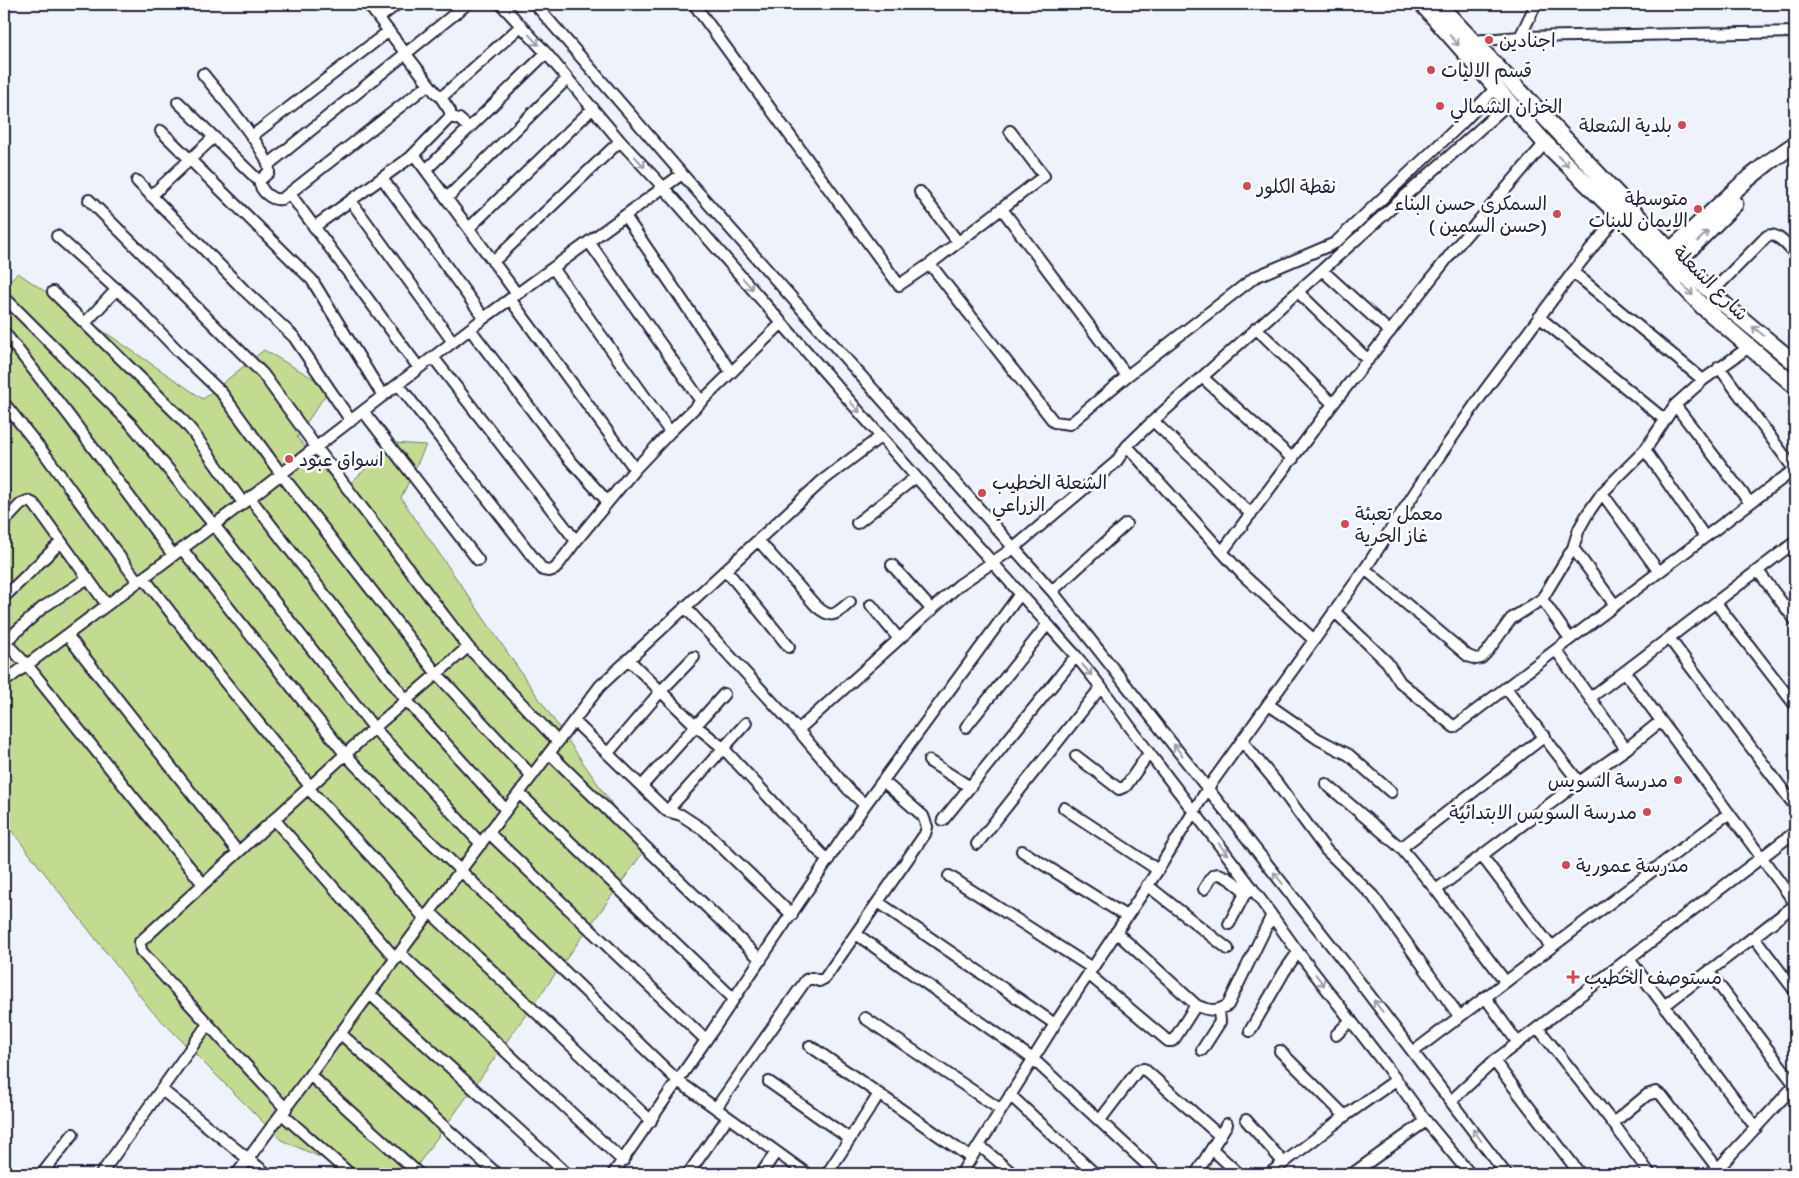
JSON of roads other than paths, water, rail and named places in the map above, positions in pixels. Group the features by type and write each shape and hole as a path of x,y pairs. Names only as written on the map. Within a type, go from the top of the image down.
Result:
{"main road":[{"name":"شارع الشعلة","path":"1422,4 1545,143 1618,215 1669,261 1711,293 1795,363"},
{"name":"شارع الشعلة","path":"1438,4 1669,261 1703,307 1795,386"},
{"path":"1669,261 1795,144"}],"street":[{"path":"314,227 411,157 450,118 450,111 440,96 368,4"},
{"path":"379,18 396,4"},
{"path":"269,164 467,4"},
{"path":"501,4 546,53 620,141 664,188 916,477 1076,656 1193,810 1248,889 1351,1020 1464,1172"},
{"path":"535,4 682,174 1052,591 1208,788 1506,1174"},
{"path":"694,4 899,285 930,264 1044,176 1010,131"},
{"path":"1520,37 1536,4"},
{"path":"440,96 445,94 521,26"},
{"path":"252,136 389,31"},
{"path":"1472,41 1520,37 1795,32"},
{"path":"427,170 546,53"},
{"path":"203,74 252,136 269,164 269,172 260,181"},
{"path":"447,198 567,78"},
{"path":"178,102 260,181 260,186 270,198 276,200 290,194 429,84"},
{"path":"930,264 1054,422 1070,424 1127,376 1255,277 1335,242 1460,126 1496,88"},
{"path":"798,730 959,586 1014,546 1116,462 1126,446 1509,103"},
{"path":"469,228 593,108"},
{"path":"450,118 459,119 469,128"},
{"path":"161,131 312,280 383,396"},
{"path":"151,196 214,137"},
{"path":"493,262 620,141"},
{"path":"1222,552 1333,404 1457,246 1545,143"},
{"path":"411,157 416,157 420,160 469,228 493,262 514,297 635,469"},
{"path":"4,682 246,501 484,318 682,174"},
{"path":"382,178 484,318"},
{"path":"137,182 242,289 294,337 351,421"},
{"path":"920,192 958,242"},
{"path":"290,194 419,368"},
{"path":"89,200 263,374 468,647 558,742"},
{"path":"351,201 453,342"},
{"path":"1002,209 1127,376"},
{"path":"961,1174 1055,1024 1146,885 1158,870 1208,788 1365,569 1452,436 1573,272 1618,215"},
{"path":"625,216 731,372"},
{"path":"1711,293 1767,236 1772,234 1777,236 1795,254"},
{"path":"57,236 117,289 221,392 281,474 437,674 532,776"},
{"path":"589,242 701,401"},
{"path":"553,268 670,432"},
{"path":"1323,271 1390,332"},
{"path":"1573,272 1703,380"},
{"path":"85,323 117,289"},
{"path":"53,292 186,423 246,501 406,700 506,810"},
{"path":"1298,292 1368,360"},
{"path":"8,302 131,424 214,525 374,728 481,844"},
{"path":"1539,318 1665,420"},
{"path":"398,384 543,570 548,571 555,569 635,469 701,401 782,323"},
{"path":"1256,328 1333,404"},
{"path":"470,329 568,458 608,502"},
{"path":"4,332 173,555"},
{"path":"1365,569 1468,656 1476,659 1481,658 1511,619 1542,599 1573,548 1579,529 1588,512 1602,493 1645,450 1675,405 1703,380 1749,347"},
{"path":"433,357 576,541"},
{"path":"1334,611 1387,662 1400,682 1454,727 1795,469 1719,368"},
{"path":"1202,377 1293,459"},
{"path":"4,403 141,580 309,787 428,915 651,1121"},
{"path":"1675,405 1750,503"},
{"path":"363,411 418,485 478,560"},
{"path":"1153,422 1251,514"},
{"path":"237,1174 460,871 600,686 822,482 880,436"},
{"path":"1126,446 1242,574 1314,640"},
{"path":"1645,450 1705,537"},
{"path":"857,523 916,477"},
{"path":"1602,493 1659,572"},
{"path":"4,522 21,504 28,502 34,504 107,605"},
{"path":"1052,591 1126,524"},
{"path":"758,540 824,614 837,614 850,602"},
{"path":"4,597 61,542"},
{"path":"1590,698 1795,542"},
{"path":"182,548 345,754 460,871 678,1081 807,1174"},
{"path":"1573,548 1615,605"},
{"path":"892,565 932,610"},
{"path":"726,570 789,647"},
{"path":"1758,571 1795,620"},
{"path":"88,578 42,608 4,642 27,665 203,884"},
{"path":"613,1174 761,960 865,805 1020,594"},
{"path":"1542,599 1570,639"},
{"path":"1716,602 1795,705"},
{"path":"871,605 899,639"},
{"path":"685,607 798,730 848,789 865,805"},
{"path":"966,727 1047,625"},
{"path":"67,635 238,852"},
{"path":"1669,638 1795,806"},
{"path":"350,1174 284,1111 139,947 140,942 345,754 468,647"},
{"path":"1556,650 1626,749"},
{"path":"943,820 1076,656"},
{"path":"608,753 660,692 694,657"},
{"path":"628,659 695,725 723,748 828,861"},
{"path":"1625,672 1795,904 1664,1006"},
{"path":"977,844 1101,687"},
{"path":"1506,688 1579,782"},
{"path":"642,786 724,694"},
{"path":"1269,705 1318,739 1349,755 1391,792"},
{"path":"574,720 667,810 681,815 704,830 792,914"},
{"path":"1436,890 1661,721"},
{"path":"667,810 746,723"},
{"path":"1401,848 1544,736"},
{"path":"1242,741 1276,782 1326,850 1373,896 1459,1016"},
{"path":"549,754 761,960"},
{"path":"1076,756 1119,789 1126,786 1149,754"},
{"path":"929,761 970,787"},
{"path":"716,1108 806,980 812,978 819,981 825,978 925,834 927,827 923,816 883,781"},
{"path":"1326,784 1401,848 1436,890 1505,981"},
{"path":"519,793 734,999"},
{"path":"1064,808 1158,870"},
{"path":"1413,1052 1729,813"},
{"path":"274,819 398,956 623,1160"},
{"path":"1451,1101 1494,1061 1795,832"},
{"path":"489,834 706,1040"},
{"path":"1022,851 1126,916"},
{"path":"1482,856 1551,947"},
{"path":"1204,888 1214,875 1218,873 1248,889"},
{"path":"949,876 1090,971 1168,1041 1172,1041 1175,1038 1196,1005"},
{"path":"1146,885 1228,950"},
{"path":"1229,924 1248,889"},
{"path":"878,902 1055,1024"},
{"path":"1116,932 1196,1005 1208,1011 1219,1010 1228,1005 1271,917"},
{"path":"856,934 1033,1059 1157,1174"},
{"path":"1754,937 1795,991"},
{"path":"1250,1031 1284,972 1298,952"},
{"path":"1629,959 1756,1128"},
{"path":"1613,1123 1647,1095 1656,1092 1663,1096 1716,1171 1795,1085 1709,972"},
{"path":"370,994 567,1174"},
{"path":"1485,997 1518,1043"},
{"path":"1202,1050 1220,1022 1219,1010"},
{"path":"865,1018 1001,1110"},
{"path":"1336,1035 1351,1020"},
{"path":"101,1174 208,1024"},
{"path":"1538,1028 1613,1123 1650,1174"},
{"path":"341,1034 497,1174"},
{"path":"810,1046 971,1158"},
{"path":"1280,1051 1345,1116"},
{"path":"1494,1061 1580,1174"},
{"path":"1100,1120 1141,1068 1220,1136"},
{"path":"310,1075 419,1174"},
{"path":"1269,1174 1396,1080"},
{"path":"769,1082 850,1139"},
{"path":"162,1090 267,1174"},
{"path":"827,1174 879,1094"},
{"path":"1010,1095 1095,1174"},
{"path":"688,1174 728,1117"},
{"path":"1246,1120 1284,1163"},
{"path":"1352,1174 1426,1121"},
{"path":"1196,1174 1227,1124"},
{"path":"42,1174 73,1134"},
{"path":"979,1145 1013,1174"},
{"path":"1212,1149 1239,1174"},
{"path":"761,1174 776,1152"}],"place":[{"name":"اجنادين","path":"1489,40"},
{"name":"قسم الاليات","path":"1431,70"},
{"name":"الخزان الشمالي","path":"1440,106"},
{"name":"بلدية الشعلة","path":"1682,125"},
{"name":"نقطة الكلور","path":"1247,186"},
{"name":"متوسطة الايمان للبنات","path":"1698,209"},
{"name":"السمكري حسن البناء ( حسن السمين)","path":"1557,214"},
{"name":"اسواق عبود","path":"289,459"},
{"name":"الشعلة الخطيب الزراعي","path":"982,493"},
{"name":"معمل تعبئة غاز الحرية","path":"1345,524"},
{"name":"مدرسة السويس","path":"1678,780"},
{"name":"مدرسة السويس الابتدائية","path":"1647,812"},
{"name":"مدرسة عمورية","path":"1566,865"},
{"name":"مستوصف الخطيب","path":"1573,977"}]}
